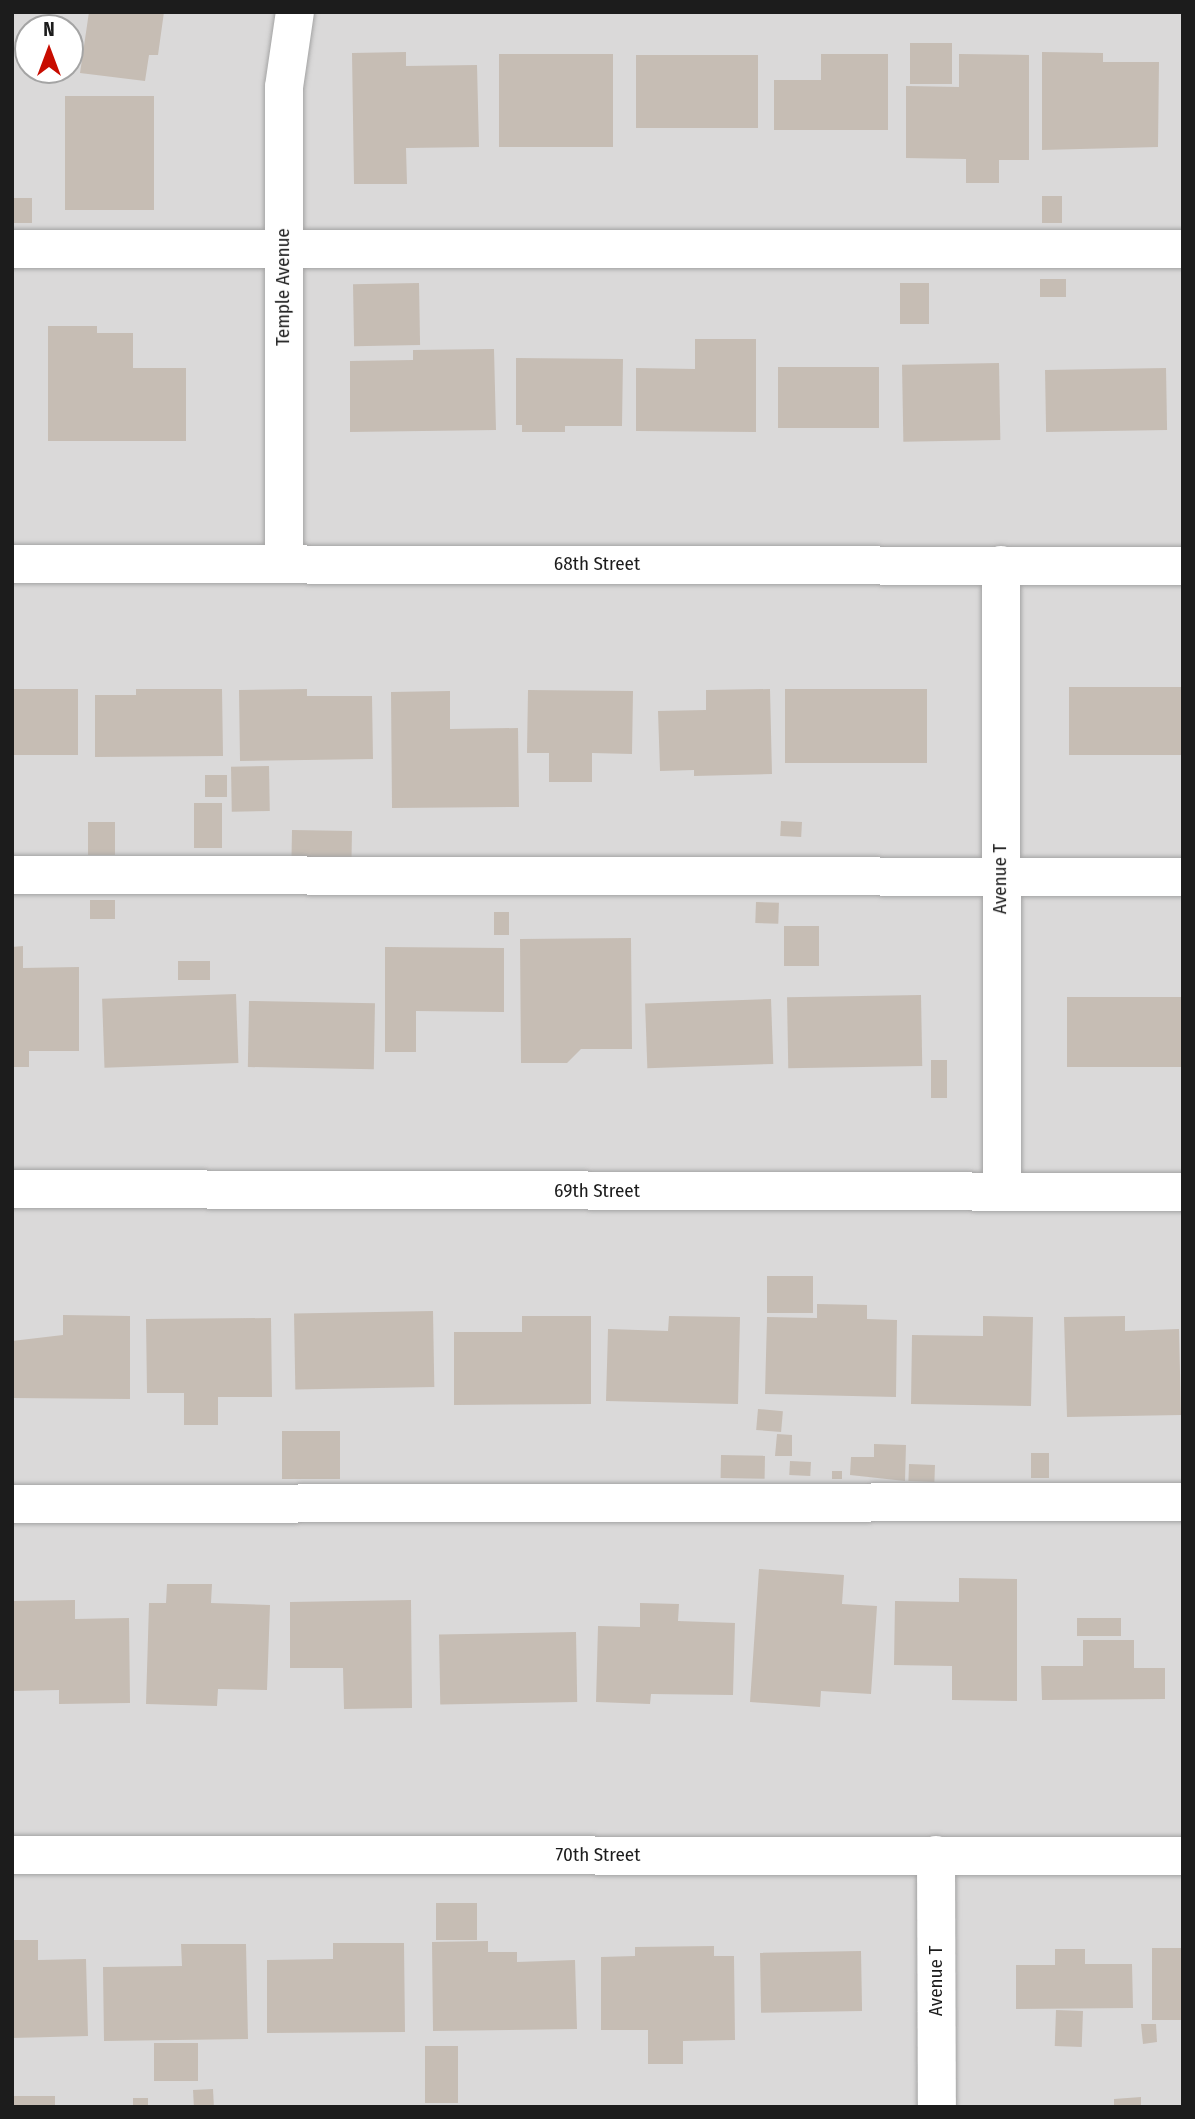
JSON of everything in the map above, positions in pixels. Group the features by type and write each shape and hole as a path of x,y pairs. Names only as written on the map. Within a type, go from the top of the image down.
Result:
{"street":[{"name":"Temple Avenue","path":"284,563 284,87 295,12"},
{"path":"12,249 1183,249"},
{"name":"68th Street","path":"12,564 1183,566"},
{"name":"Avenue T","path":"1001,565 1002,1192"},
{"path":"12,875 1183,877"},
{"name":"69th Street","path":"12,1189 1183,1192"},
{"path":"12,1504 1183,1502"},
{"name":"70th Street","path":"12,1856 1183,1856"},
{"name":"Avenue T","path":"936,1856 937,2107"}],"shaded area":[{"path":"12,12 1183,12 1183,2107 12,2107"}],"building":[{"path":"89,12 164,12 158,55 149,55 145,81 84,73 84,46"},
{"path":"910,43 952,43 952,84 910,84"},
{"path":"406,52 406,66 477,65 479,147 406,148 407,184 354,184 352,53"},
{"path":"1042,52 1103,53 1103,62 1159,62 1158,147 1042,150"},
{"path":"499,54 613,54 613,147 499,147"},
{"path":"821,54 888,54 888,130 774,130 774,80 821,80"},
{"path":"959,54 1029,55 1029,160 999,160 999,183 966,183 966,159 906,158 906,86 959,87"},
{"path":"636,55 758,55 758,128 636,128"},
{"path":"65,96 154,96 154,210 65,210"},
{"path":"1042,196 1062,196 1062,223 1042,223"},
{"path":"12,198 32,198 32,223 12,223"},
{"path":"1040,279 1066,279 1066,297 1040,297"},
{"path":"419,283 420,345 354,346 353,284"},
{"path":"900,283 929,283 929,324 900,324"},
{"path":"48,326 97,326 97,333 133,333 133,368 186,368 186,441 48,441"},
{"path":"695,339 756,339 756,432 636,431 636,368 695,369"},
{"path":"494,349 496,430 350,432 350,361 413,360 413,350"},
{"path":"516,358 623,359 622,426 565,426 565,432 522,432 522,425 516,425"},
{"path":"999,363 1000,440 903,442 902,365"},
{"path":"778,367 879,367 879,428 778,428"},
{"path":"1166,368 1167,430 1046,432 1045,370"},
{"path":"1069,687 1183,687 1183,755 1069,755"},
{"path":"12,689 78,689 78,755 12,755"},
{"path":"136,689 222,689 223,756 95,757 95,695 136,695"},
{"path":"307,689 307,696 372,696 373,759 240,761 239,690"},
{"path":"770,689 772,774 694,776 694,770 660,771 658,711 706,710 706,690"},
{"path":"785,689 927,689 927,763 785,763"},
{"path":"528,690 633,691 632,754 592,753 592,782 549,782 549,753 527,753"},
{"path":"450,691 450,729 518,728 519,807 392,808 391,692"},
{"path":"269,766 270,811 232,812 231,767"},
{"path":"205,775 227,775 227,797 205,797"},
{"path":"194,803 222,803 222,848 194,848"},
{"path":"781,821 802,822 801,837 780,836"},
{"path":"88,822 115,822 115,855 88,855"},
{"path":"292,830 352,831 352,859 292,858"},
{"path":"90,900 115,900 115,919 90,919"},
{"path":"756,902 779,903 778,924 755,923"},
{"path":"494,912 509,912 509,935 494,935"},
{"path":"784,926 819,926 819,966 784,966"},
{"path":"631,938 632,1049 581,1049 567,1063 521,1063 520,939"},
{"path":"23,946 23,968 79,967 79,1051 29,1051 29,1067 12,1067 12,947"},
{"path":"385,947 504,948 504,1012 416,1011 416,1052 385,1052"},
{"path":"178,961 210,961 210,980 178,980"},
{"path":"236,994 238,1063 104,1068 102,999"},
{"path":"921,995 922,1066 788,1068 787,997"},
{"path":"1067,997 1183,997 1183,1067 1067,1067"},
{"path":"771,999 773,1064 647,1068 645,1003"},
{"path":"249,1001 375,1003 374,1069 248,1067"},
{"path":"931,1060 947,1060 947,1098 931,1098"},
{"path":"767,1276 813,1276 813,1313 767,1313"},
{"path":"817,1304 867,1305 867,1319 897,1320 896,1397 765,1394 767,1317 817,1318"},
{"path":"433,1311 434,1387 295,1389 294,1313"},
{"path":"63,1315 130,1316 130,1399 12,1398 12,1341 63,1335"},
{"path":"522,1316 591,1316 591,1404 454,1405 454,1332 522,1332"},
{"path":"669,1316 740,1317 738,1404 606,1401 608,1329 668,1331"},
{"path":"983,1316 1033,1317 1031,1406 911,1404 912,1335 983,1336"},
{"path":"1125,1316 1125,1331 1179,1329 1181,1415 1067,1417 1064,1317"},
{"path":"271,1318 272,1397 218,1397 218,1425 184,1425 184,1393 147,1393 146,1319"},
{"path":"758,1409 783,1411 781,1432 756,1430"},
{"path":"282,1431 340,1431 340,1479 282,1479"},
{"path":"777,1434 792,1435 792,1456 775,1456"},
{"path":"874,1444 906,1445 905,1481 850,1475 851,1457 874,1457"},
{"path":"1031,1453 1049,1453 1049,1478 1031,1478"},
{"path":"721,1455 765,1456 765,1479 721,1478"},
{"path":"790,1461 811,1462 810,1476 789,1475"},
{"path":"909,1464 935,1465 934,1482 908,1481"},
{"path":"832,1471 842,1471 842,1479 832,1479"},
{"path":"759,1569 844,1575 842,1604 877,1606 871,1694 821,1691 820,1707 750,1702"},
{"path":"959,1578 1017,1579 1017,1701 952,1700 952,1666 894,1665 895,1601 959,1602"},
{"path":"167,1584 212,1584 211,1603 270,1605 267,1690 218,1689 217,1706 146,1704 149,1603 166,1603"},
{"path":"75,1600 75,1619 129,1618 130,1703 59,1704 59,1690 12,1691 12,1601"},
{"path":"411,1600 412,1708 344,1709 343,1668 290,1668 290,1602"},
{"path":"640,1603 679,1604 678,1621 735,1623 733,1695 651,1694 650,1704 596,1702 598,1626 640,1627"},
{"path":"1077,1618 1121,1618 1121,1636 1077,1636"},
{"path":"576,1632 577,1702 440,1704 439,1634"},
{"path":"1083,1640 1134,1640 1134,1668 1165,1668 1165,1699 1042,1700 1041,1666 1083,1666"},
{"path":"436,1903 477,1903 477,1940 436,1940"},
{"path":"12,1940 38,1940 38,1960 86,1959 88,2036 12,2038"},
{"path":"488,1941 488,1952 517,1952 517,1962 575,1960 577,2029 433,2031 432,1942"},
{"path":"333,1943 404,1943 405,2032 267,2033 267,1960 333,1959"},
{"path":"181,1944 246,1944 248,2039 104,2041 103,1967 182,1966"},
{"path":"714,1946 714,1956 734,1956 735,2040 683,2041 683,2064 648,2064 648,2030 601,2030 601,1957 635,1956 635,1947"},
{"path":"1152,1948 1183,1948 1183,2020 1152,2020"},
{"path":"1055,1949 1085,1949 1085,1964 1132,1964 1133,2008 1016,2009 1016,1965 1055,1965"},
{"path":"861,1951 862,2011 761,2013 760,1953"},
{"path":"1056,2010 1083,2011 1082,2047 1055,2046"},
{"path":"1141,2024 1156,2024 1157,2042 1143,2044"},
{"path":"154,2043 198,2043 198,2081 154,2081"},
{"path":"425,2046 458,2046 458,2103 425,2103"},
{"path":"213,2089 214,2107 194,2107 193,2090"},
{"path":"13,2096 55,2096 55,2107 13,2107"},
{"path":"1141,2097 1141,2107 1114,2107 1114,2099"},
{"path":"133,2098 148,2098 148,2107 133,2107"}]}
